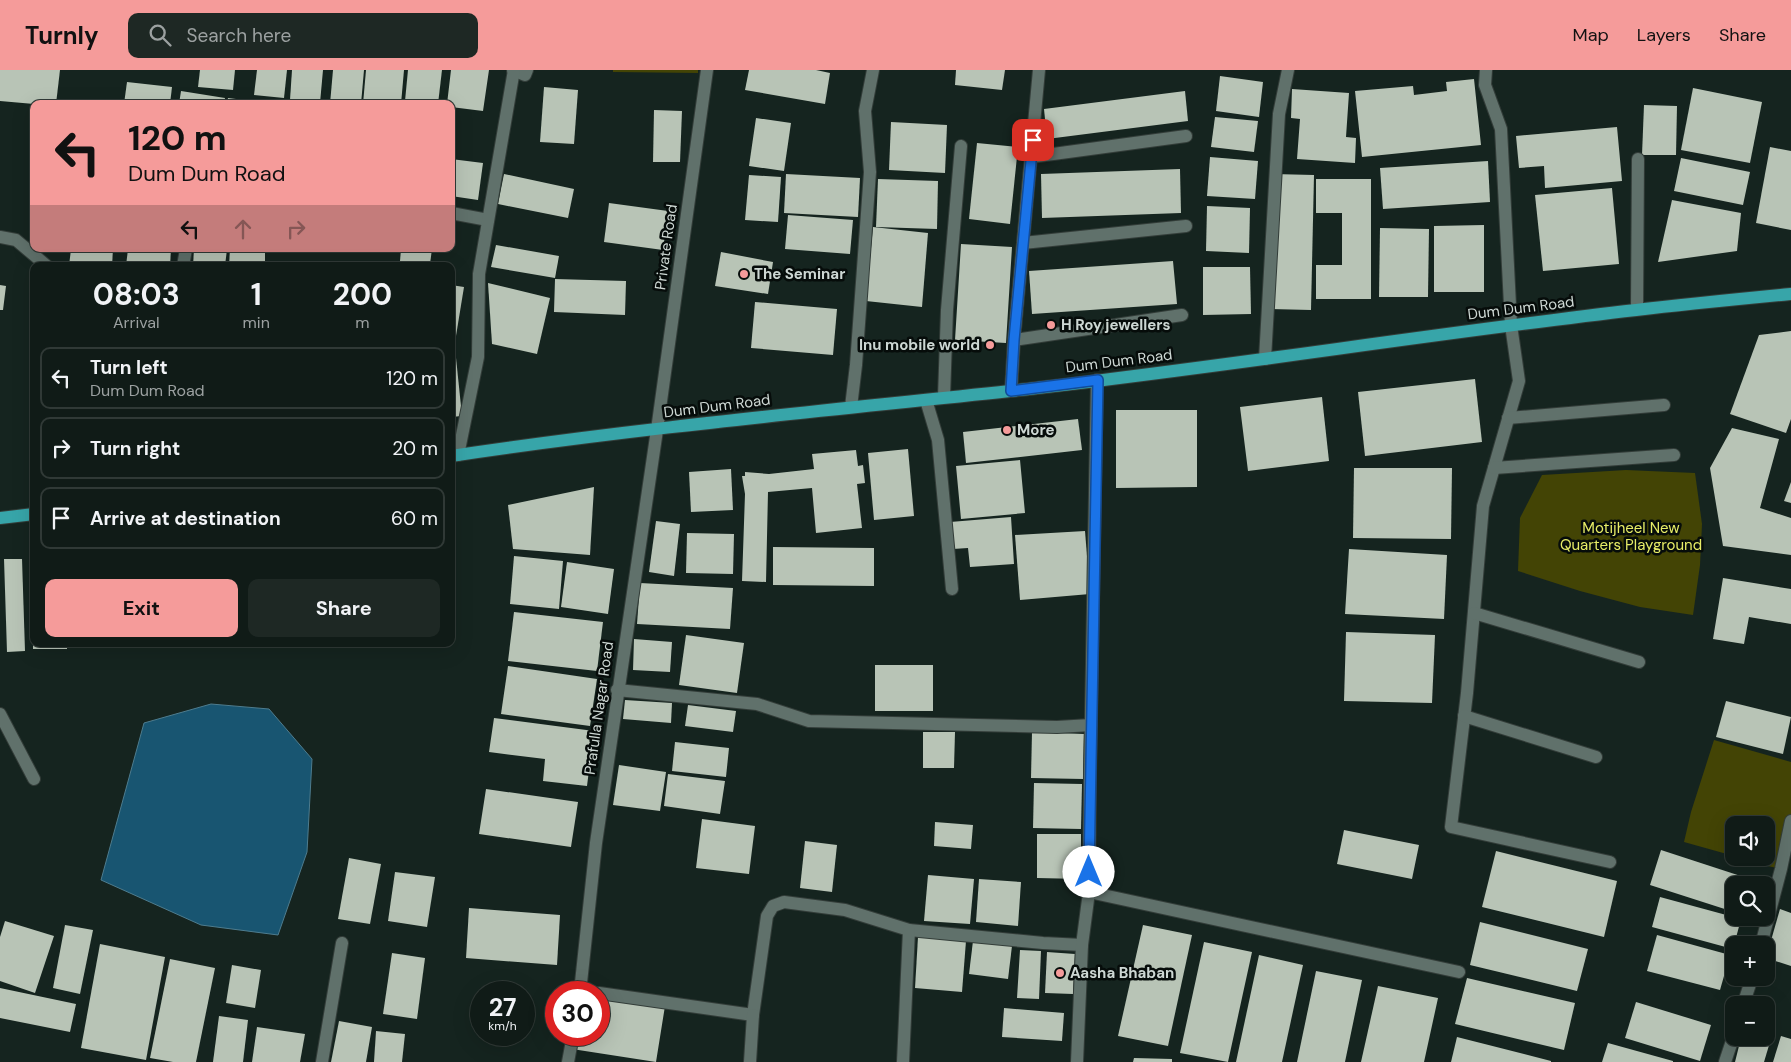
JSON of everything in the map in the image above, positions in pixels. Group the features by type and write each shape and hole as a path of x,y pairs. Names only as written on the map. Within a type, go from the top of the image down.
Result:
{"main road":[{"name":"Dum Dum Road","path":"455,456 851,407 1011,391 1265,360 1637,309 1791,294"},
{"path":"0,518 30,514"}],"street":[{"path":"455,456 478,357 479,274 513,70 525,75 527,70"},
{"name":"Private Road","path":"657,430 707,70"},
{"path":"851,407 856,365 870,172 865,111 873,70"},
{"path":"1011,391 1039,70"},
{"path":"1265,360 1280,114 1288,70"},
{"path":"1486,70 1484,85 1502,129 1511,325 1519,381 1483,506 1464,716 1451,827 1610,862"},
{"path":"1031,157 1186,136"},
{"path":"944,397 947,310 961,146"},
{"path":"1637,309 1638,159"},
{"path":"455,214 488,220"},
{"path":"1023,243 1186,226"},
{"path":"0,237 16,240 30,252"},
{"path":"30,252 42,262"},
{"path":"1014,340 1182,316"},
{"path":"1077,1062 1082,945 1089,892 1098,380"},
{"path":"926,400 938,440 952,589"},
{"path":"1508,418 1664,405"},
{"name":"Prafulla Nagar Road","path":"581,981 596,843 617,690 657,430"},
{"path":"1494,468 1674,455"},
{"path":"1474,613 1639,662"},
{"path":"617,690 757,704 808,721 1057,727 1091,725"},
{"path":"0,714 34,779"},
{"path":"1464,716 1596,757"},
{"path":"1763,936 1791,821"},
{"path":"1089,892 1459,972"},
{"path":"750,1062 753,1015 765,925 767,916 773,906 784,902 845,910 909,930 1082,945"},
{"path":"903,1062 909,930"},
{"path":"322,1062 342,943"},
{"path":"610,995 753,1015"},
{"path":"568,1062 571,1046"},
{"path":"1725,1062 1730,1046"}],"green space":[{"path":"613,70 698,70 698,73 613,72"},
{"name":"Motijheel New Quarters Playground","path":"1626,470 1695,473 1702,524 1700,565 1693,615 1640,607 1580,591 1518,571 1520,518 1542,475"},
{"path":"1714,740 1791,762 1791,821 1781,869 1768,866 1775,866 1775,816 1725,816 1725,853 1684,842 1691,812"}],"water":[{"path":"211,704 269,709 312,759 307,852 278,935 201,925 101,880 144,723"}],"building":[{"path":"0,70 60,70 56,100 30,100 30,104 0,101"},
{"path":"200,70 235,70 233,90 198,87"},
{"path":"257,70 287,70 284,98 254,95"},
{"path":"292,70 323,70 320,100 290,100"},
{"path":"333,70 364,70 361,100 330,100"},
{"path":"366,70 404,70 401,100 363,100"},
{"path":"408,70 442,70 438,100 405,100"},
{"path":"451,70 489,70 483,111 455,108 455,100 447,100"},
{"path":"749,70 816,70 830,73 825,104 745,90"},
{"path":"956,70 1005,70 1002,90 955,85"},
{"path":"1220,76 1263,82 1259,117 1216,111"},
{"path":"1474,79 1481,145 1362,157 1355,91 1413,86 1414,95 1447,91 1446,82"},
{"path":"127,82 172,87 170,100 125,100"},
{"path":"544,87 578,90 574,144 540,142"},
{"path":"1693,88 1762,102 1750,163 1681,150"},
{"path":"1292,89 1349,93 1346,137 1356,138 1355,163 1297,159 1300,119 1291,118"},
{"path":"181,91 225,98 225,100 180,100"},
{"path":"1185,91 1188,121 1047,139 1044,109"},
{"path":"228,98 244,100 228,100"},
{"path":"1644,105 1677,106 1676,155 1642,155"},
{"path":"654,110 682,111 680,162 653,162"},
{"path":"1215,117 1258,121 1254,152 1211,147"},
{"path":"756,118 791,123 784,171 749,166"},
{"path":"891,122 947,125 945,173 889,170"},
{"path":"1617,127 1622,181 1545,188 1544,166 1519,168 1516,136"},
{"path":"977,143 1018,147 1010,224 969,219"},
{"path":"1770,147 1791,151 1791,230 1756,223"},
{"path":"1210,157 1258,161 1255,199 1207,196"},
{"path":"1681,158 1750,172 1743,205 1674,191"},
{"path":"455,160 483,163 478,200 455,197"},
{"path":"1488,161 1490,202 1383,209 1380,168"},
{"path":"1180,169 1181,213 1042,218 1041,174"},
{"path":"504,174 574,189 568,218 498,204"},
{"path":"786,174 860,178 858,217 784,213"},
{"path":"1273,174 1314,175 1311,310 1270,309"},
{"path":"749,175 781,177 778,222 745,220"},
{"path":"878,179 938,181 937,229 876,227"},
{"path":"1316,179 1371,179 1371,299 1316,299 1316,265 1342,265 1342,213 1316,213"},
{"path":"1612,188 1619,264 1543,271 1535,195"},
{"path":"1672,200 1741,213 1737,251 1658,262"},
{"path":"609,203 668,211 663,250 604,242"},
{"path":"1207,206 1250,208 1249,253 1206,251"},
{"path":"788,215 853,220 850,254 785,249"},
{"path":"1484,225 1484,292 1434,292 1434,226"},
{"path":"873,227 928,233 922,307 866,301"},
{"path":"1380,228 1429,229 1428,297 1379,297"},
{"path":"961,244 1012,247 1006,343 955,340"},
{"path":"496,245 559,256 555,278 491,267"},
{"path":"71,252 113,252 112,262 69,262"},
{"path":"128,252 171,252 170,262 126,262"},
{"path":"194,252 227,252 225,262 193,262"},
{"path":"230,252 265,252 265,262 229,262"},
{"path":"401,252 432,252 430,262 400,261"},
{"name":"The Seminar","path":"721,252 773,262 768,294 715,286"},
{"path":"1173,261 1177,304 1032,314 1029,271"},
{"path":"1203,267 1250,267 1251,314 1203,315"},
{"path":"555,279 626,281 625,315 554,312"},
{"path":"488,283 550,298 537,354 492,344"},
{"path":"0,285 6,286 3,310 0,310"},
{"path":"455,286 464,287 455,342"},
{"path":"755,302 837,309 833,355 751,348"},
{"path":"1791,331 1791,419 1786,433 1730,414 1759,335"},
{"path":"455,348 462,416 455,417"},
{"path":"1475,379 1482,442 1365,456 1358,392"},
{"path":"1322,397 1329,461 1248,471 1240,407"},
{"path":"1116,410 1197,410 1197,487 1116,488"},
{"path":"1078,419 1082,450 966,463 963,432"},
{"path":"1732,428 1779,439 1760,508 1791,518 1791,555 1723,546 1710,468"},
{"path":"908,449 914,516 874,520 868,453"},
{"path":"856,450 858,466 863,465 865,483 857,484 862,528 816,533 812,488 768,492 766,582 742,581 745,494 742,476 745,476 745,472 769,474 814,469 812,454"},
{"path":"1020,460 1025,513 961,519 956,466"},
{"path":"1354,468 1452,468 1451,539 1353,538"},
{"path":"731,469 733,510 691,512 689,472"},
{"path":"1791,482 1791,503 1784,501"},
{"path":"594,487 590,555 513,549 508,505"},
{"path":"1011,517 1014,564 970,567 968,548 953,549 950,522"},
{"path":"656,521 680,524 674,576 649,572"},
{"path":"1085,531 1090,594 1020,600 1015,535"},
{"path":"687,533 734,534 733,574 686,573"},
{"path":"773,547 874,548 874,586 773,585"},
{"path":"1349,549 1447,555 1444,619 1345,614"},
{"path":"514,556 563,561 559,609 510,604"},
{"path":"4,559 22,559 25,651 7,652"},
{"path":"567,562 614,569 608,614 561,607"},
{"path":"1723,578 1791,589 1791,624 1749,617 1744,644 1713,639"},
{"path":"640,583 733,588 730,629 637,624"},
{"path":"514,612 603,622 597,671 508,661"},
{"path":"1346,632 1435,635 1432,703 1344,701"},
{"path":"686,635 744,643 737,693 679,685"},
{"path":"634,639 672,642 670,672 633,670"},
{"path":"33,647 67,647 67,649 33,649"},
{"path":"875,665 933,665 933,711 875,711"},
{"path":"508,666 597,679 590,726 501,714"},
{"path":"625,700 672,703 671,723 623,719"},
{"path":"1726,701 1791,717 1783,754 1716,737"},
{"path":"688,705 736,711 733,732 685,726"},
{"path":"494,718 594,731 587,786 543,781 545,759 489,752"},
{"path":"923,732 955,732 954,768 923,768"},
{"path":"1032,732 1084,734 1083,779 1031,778"},
{"path":"675,742 729,748 726,777 672,771"},
{"path":"619,765 666,772 660,811 613,805"},
{"path":"668,774 725,781 720,814 664,806"},
{"path":"1034,783 1082,784 1081,829 1033,828"},
{"path":"486,789 578,802 571,847 479,834"},
{"path":"702,819 755,826 749,874 696,868"},
{"path":"935,822 973,825 971,849 934,846"},
{"path":"1344,830 1419,845 1412,879 1337,864"},
{"path":"1037,834 1081,834 1081,879 1037,878"},
{"path":"805,841 837,845 832,892 800,888"},
{"path":"1661,850 1741,876 1725,876 1725,909 1650,885"},
{"path":"1496,851 1617,881 1604,937 1482,907"},
{"path":"349,858 381,864 370,924 338,919"},
{"path":"395,872 435,877 427,927 388,921"},
{"path":"928,875 974,879 970,924 924,921"},
{"path":"979,879 1021,882 1018,926 976,922"},
{"path":"1660,897 1725,915 1725,926 1739,926 1736,936 1725,936 1725,947 1652,927"},
{"path":"469,908 560,915 557,965 466,958"},
{"path":"1780,909 1791,913 1791,966 1775,961 1775,936 1772,936"},
{"path":"5,921 54,936 35,993 0,981 0,937"},
{"path":"1480,922 1588,949 1577,991 1470,965"},
{"path":"65,925 93,930 80,994 53,988"},
{"path":"1143,925 1192,935 1168,1046 1118,1036"},
{"path":"1657,935 1725,954 1725,972 1720,990 1647,971"},
{"path":"918,937 966,941 962,992 915,988"},
{"path":"973,941 1012,946 1008,979 969,974"},
{"path":"1204,942 1252,952 1228,1062 1180,1053"},
{"path":"100,944 165,957 146,1060 81,1048"},
{"path":"1020,950 1041,951 1039,999 1017,998"},
{"name":"Aasha Bhaban","path":"1047,952 1075,954 1073,994 1045,993"},
{"path":"392,953 425,958 417,1019 383,1014"},
{"path":"1259,955 1303,965 1282,1062 1236,1062"},
{"path":"170,959 215,968 196,1062 173,1062 150,1058"},
{"path":"232,965 261,970 255,1008 226,1003"},
{"path":"1316,971 1362,980 1345,1062 1297,1062"},
{"path":"1467,978 1575,1003 1564,1050 1455,1024"},
{"path":"1378,986 1438,998 1424,1062 1361,1062"},
{"path":"0,988 76,1004 70,1032 0,1018"},
{"path":"610,997 665,1006 656,1062 572,1049 573,1046 610,1046"},
{"path":"1636,1002 1711,1025 1700,1061 1625,1038"},
{"path":"1004,1008 1064,1013 1062,1041 1002,1037"},
{"path":"219,1016 248,1020 243,1062 213,1062"},
{"path":"339,1021 372,1027 366,1062 331,1062"},
{"path":"257,1027 305,1034 300,1062 252,1062"},
{"path":"376,1031 405,1034 402,1062 374,1062"},
{"path":"1781,1036 1791,1039 1791,1062 1773,1062"},
{"path":"1457,1037 1551,1061 1551,1062 1451,1062"},
{"path":"1608,1043 1673,1061 1673,1062 1602,1062"},
{"path":"1739,1046 1769,1046 1764,1062 1735,1062"},
{"path":"1134,1058 1172,1059 1172,1062 1133,1062"}],"place":[{"name":"The Seminar","path":"744,274"},
{"name":"H Roy jewellers","path":"1051,325"},
{"name":"Inu mobile world","path":"990,345"},
{"name":"More","path":"1007,430"},
{"name":"Aasha Bhaban","path":"1060,973"}],"route":[{"path":"1033,140 1011,391 1098,380 1089,872"}]}
